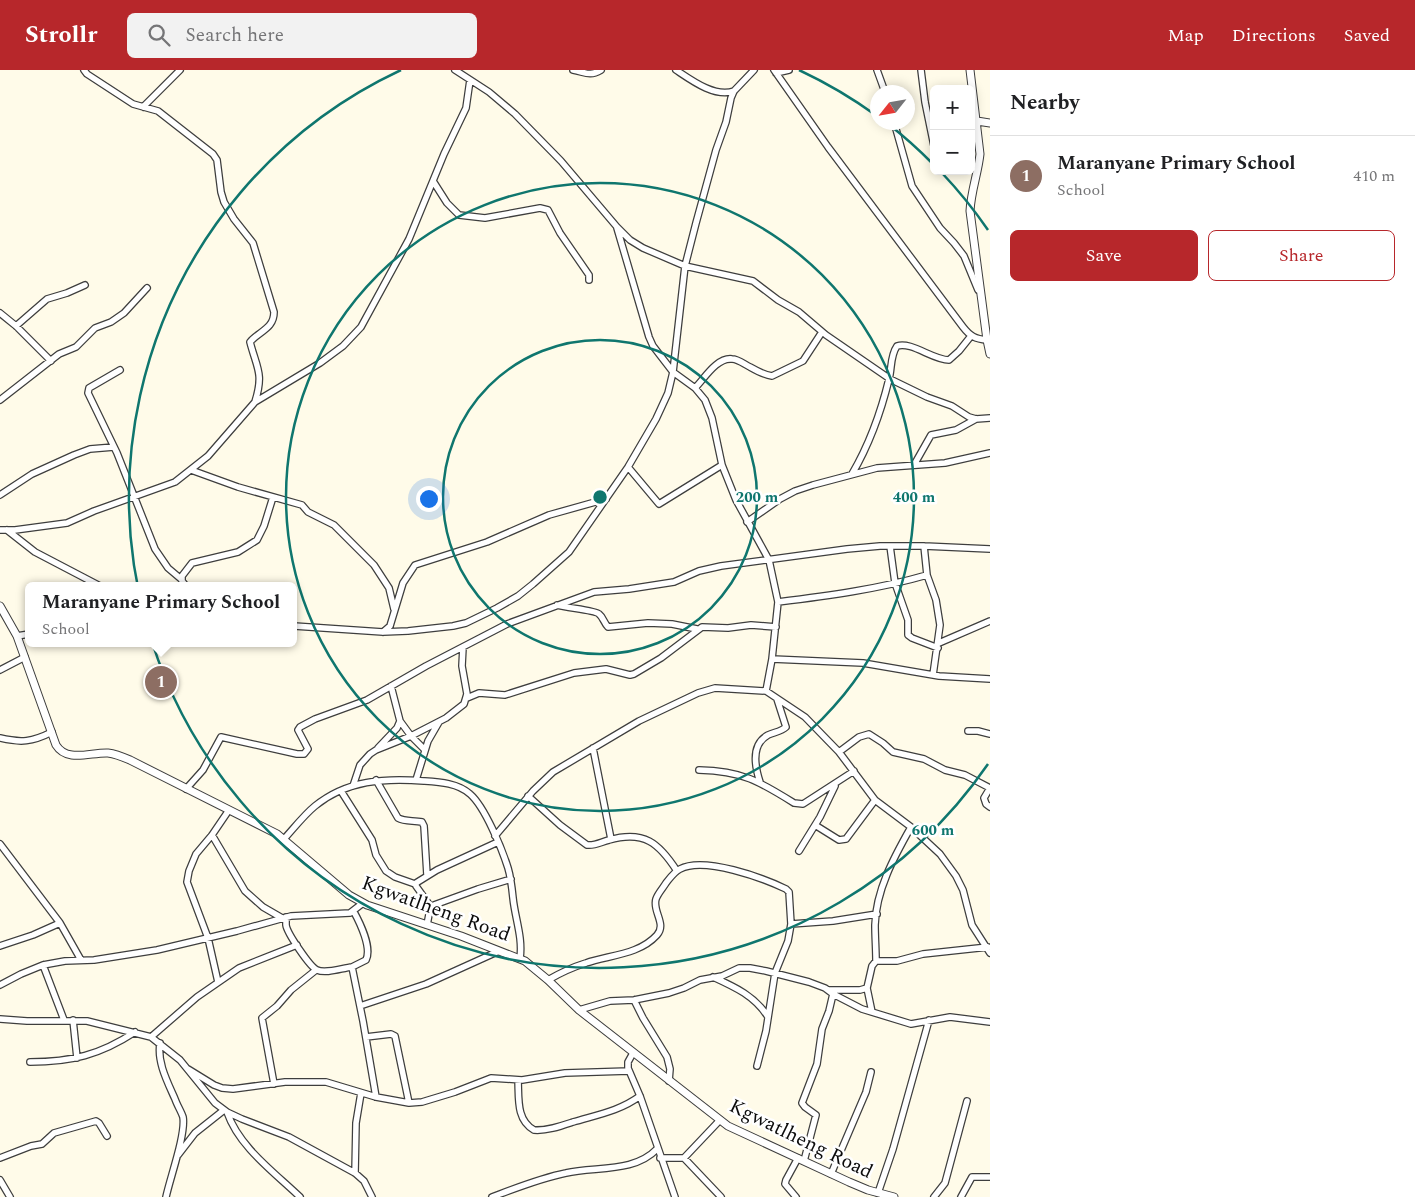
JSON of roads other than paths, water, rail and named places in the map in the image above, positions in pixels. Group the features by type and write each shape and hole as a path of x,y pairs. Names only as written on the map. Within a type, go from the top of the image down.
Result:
{"street":[{"path":"84,70 87,74 124,98 143,107 158,111 216,157 224,202 234,219 253,242 274,312 274,319 271,325 250,342 260,371 259,388 255,402"},
{"path":"143,107 180,70"},
{"path":"455,70 463,72 470,80 489,92 515,114 561,161 630,240 643,248 685,266 753,280 778,300 799,312 822,332 890,378 976,419"},
{"path":"573,70 590,74 601,70"},
{"path":"676,70 698,84 717,92 723,94 734,91"},
{"path":"297,626 408,632 466,623 518,596 569,552 628,467 656,419 668,393 673,372 685,266 734,91 754,70"},
{"path":"789,70 775,72 828,147 972,336 979,340 987,340"},
{"path":"877,70 882,85"},
{"path":"921,70 931,130"},
{"path":"969,70 980,154 970,211 990,354"},
{"path":"3,530 67,523 94,511 168,485 191,470 227,436 255,402 320,363 342,346 361,327 409,239 466,108 470,80"},
{"path":"976,121 990,123"},
{"path":"896,130 912,186 940,228 964,256 981,299"},
{"path":"433,181 447,203 459,215 484,218 540,208 548,210 560,233 589,275 590,280"},
{"path":"617,227 653,346 673,372 695,388 705,400 712,418 722,465 736,500 769,560 778,602 772,659 766,691"},
{"path":"16,326 44,300 85,285"},
{"path":"0,400 62,352 76,347 95,328 111,322 124,313 147,288"},
{"path":"0,313 51,361"},
{"path":"695,388 715,366 721,361 730,358 761,373 772,376 803,361 822,332"},
{"path":"852,474 873,430 890,378 893,352 897,346 904,344 948,360 972,336"},
{"path":"120,370 89,388 88,392 136,496 160,556 168,568 183,582"},
{"path":"914,465 932,435 952,432 976,419 990,418"},
{"path":"0,495 32,474 74,455 90,449 114,447"},
{"path":"748,522 780,499 795,491 852,474 877,468 958,460 990,453"},
{"path":"628,467 659,504 722,465"},
{"path":"191,470 302,505 308,512 329,522 348,537 371,561 382,576 392,597 394,612"},
{"path":"181,579 192,563 238,552 257,540 264,526 273,497"},
{"path":"383,632 390,626 403,583 410,572 421,562 487,542 549,515 606,499"},
{"path":"3,530 35,552 92,582"},
{"path":"890,546 896,583 908,620 909,637 938,646 990,620"},
{"path":"924,546 927,575 936,600 940,625 933,675"},
{"path":"186,789 203,770 221,737 304,754 308,749 298,728 315,719 367,700 507,624 594,592 674,582 699,571 721,566 847,549 924,546 990,549"},
{"path":"778,602 825,596 896,583 927,575"},
{"path":"557,605 574,610 593,610 598,613 608,627 672,624 697,629"},
{"name":"Kgwatlheng Road","path":"0,606 17,636 58,749 66,755 108,753 118,755 270,830 284,839 349,895 363,903 520,958 532,965 579,1010 720,1120 738,1131 831,1174 866,1194 878,1193 894,1197"},
{"path":"376,750 411,736 439,721 461,706 467,698 479,693 505,695 574,673 606,669 630,675 634,674 688,639 697,629 706,626 728,628 751,625 776,627"},
{"path":"17,636 25,635"},
{"path":"463,647 462,666 467,698"},
{"path":"0,670 25,657"},
{"path":"772,659 863,663 933,675 966,679 990,679"},
{"path":"391,686 400,721 425,750"},
{"path":"415,884 427,875 496,839 528,796 553,772 639,721 706,690 724,687 766,691 805,717 839,752 875,800 911,827 940,854 956,876 965,896 972,925 988,947 990,953"},
{"path":"760,782 755,767 755,752 767,735 782,731 786,727 777,699"},
{"path":"353,786 357,770 363,760 376,750 397,728 400,721"},
{"path":"416,780 425,750 439,721"},
{"path":"968,731 990,734"},
{"path":"0,738 27,742 52,732"},
{"path":"839,752 859,737 869,734 893,752 924,758 945,770 965,776 990,788 984,798 986,804 990,807"},
{"path":"593,748 610,839"},
{"path":"699,770 732,772 760,782 794,803 799,804 803,804 854,771"},
{"path":"376,780 396,816 402,820 422,822 424,826 427,875"},
{"path":"284,839 323,800 353,786 376,780 416,780 446,783 464,789 478,804 509,869 521,944 520,958"},
{"path":"799,851 836,784"},
{"path":"341,791 372,840 376,855 386,871 394,877 415,884 431,907 427,925"},
{"path":"528,796 560,825 587,845 592,846 610,839 643,838 662,850 677,871"},
{"path":"815,825 838,840 846,840 875,800"},
{"path":"218,982 208,938 187,882 188,871 196,854 212,836 229,810"},
{"path":"872,1012 867,988 872,966 876,961 875,925 879,898 886,877 911,827"},
{"path":"212,836 245,891 263,908 284,918 297,945 316,970 322,971 352,966 366,960 368,955 361,927 354,912"},
{"path":"0,844 60,924 81,960"},
{"path":"548,980 586,963 619,955 637,948 656,936 661,922 656,909 656,899 660,890 677,871 686,867 710,866 762,878 786,889 790,897 791,924 788,941 775,973 757,1066"},
{"path":"431,907 478,889 511,880"},
{"path":"0,986 43,965 65,961 109,958 208,938 284,918 354,912 363,903"},
{"path":"791,924 833,921 876,914"},
{"path":"0,946 60,924"},
{"path":"151,1036 197,997 246,964 297,945"},
{"path":"876,961 898,961 922,954 988,947"},
{"path":"360,1006 426,984 499,951"},
{"path":"43,965 64,1020"},
{"path":"352,966 376,1098"},
{"path":"579,1010 610,1001 634,1000 680,990 700,980 740,968 750,968 809,982 855,1006 911,1024 950,1017 990,1022"},
{"path":"274,1084 262,1018 277,1006 291,990 316,970"},
{"path":"714,977 746,994 762,1008 768,1017"},
{"path":"827,990 860,990 867,988"},
{"path":"796,1197 786,1184 786,1180 801,1160 816,1115 803,1106 802,1103 817,1064 822,1029 833,994"},
{"path":"634,1000 642,1018 667,1057 670,1069 669,1080"},
{"path":"0,1019 87,1021 151,1036 188,1069 215,1104 225,1111 289,1136 355,1173 364,1182 372,1197"},
{"path":"73,1020 77,1058"},
{"path":"878,1193 893,1149 929,1020"},
{"path":"30,1062 57,1062 77,1058 107,1049 135,1032"},
{"path":"366,1038 391,1034 395,1036 409,1103"},
{"path":"160,1043 160,1060 183,1118 177,1157 166,1197"},
{"path":"633,1053 627,1065 640,1096 674,1194 669,1197"},
{"path":"188,1069 222,1088 234,1089 274,1084 332,1083 376,1098 409,1103 422,1102 455,1092 491,1078 518,1080 535,1079 565,1073 629,1071"},
{"path":"831,1174 866,1092 871,1072"},
{"path":"518,1080 520,1112 527,1125 534,1130 540,1131 604,1114 626,1105 640,1096"},
{"path":"355,1173 356,1123 361,1093"},
{"path":"934,1197 945,1184 967,1101"},
{"path":"177,1157 195,1133 225,1111"},
{"path":"225,1111 241,1138 300,1197"},
{"path":"684,1158 720,1120"},
{"path":"0,1158 31,1146 42,1144 54,1133 96,1121 107,1136"},
{"path":"492,1197 561,1174 626,1166 640,1162 657,1149"},
{"path":"660,1158 684,1158 721,1197"},
{"path":"961,1197 972,1177 990,1177"},
{"path":"0,1180 10,1197"}],"place":[{"name":"Maranyane Primary School","path":"161,682"}]}
